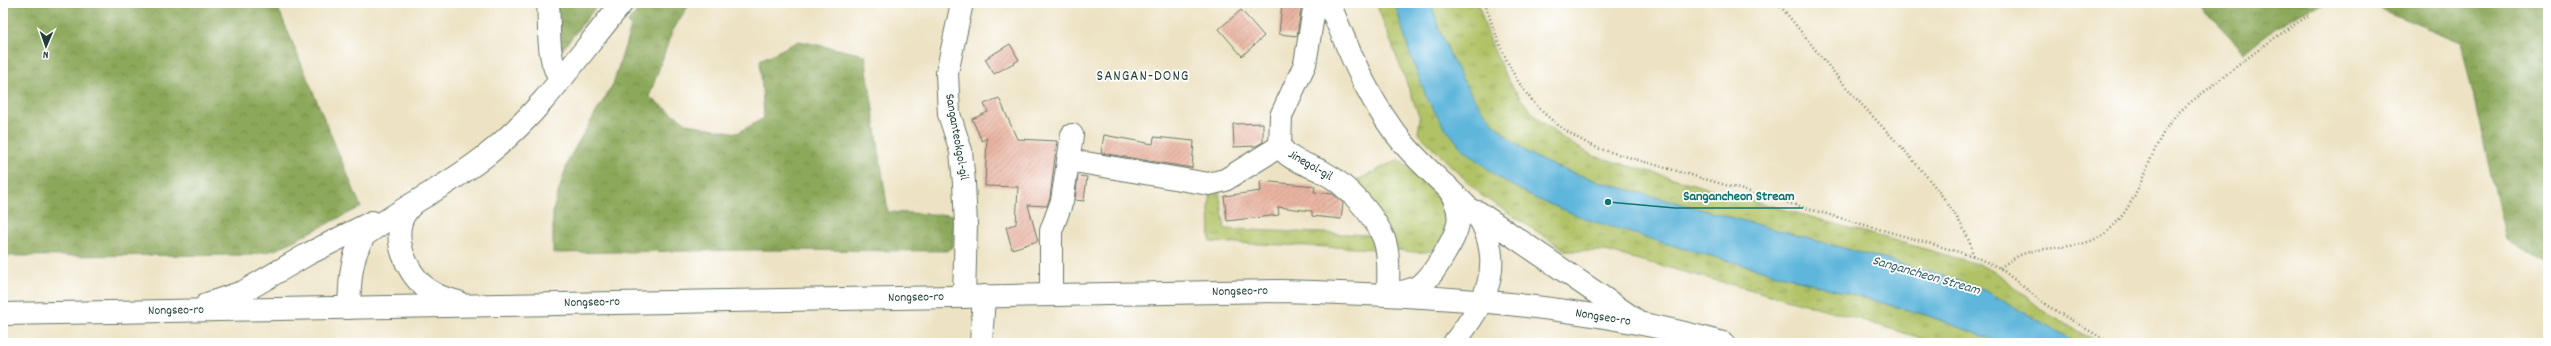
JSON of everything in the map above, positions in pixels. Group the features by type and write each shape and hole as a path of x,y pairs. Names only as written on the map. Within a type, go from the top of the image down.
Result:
{"street":[{"path":"548,3 552,60 556,73 561,78"},
{"path":"349,308 352,263 358,245 364,236 375,227 413,203 458,177 517,129 622,3"},
{"name":"Sanganteokgol-gil","path":"962,3 947,73 949,114 960,151 964,183 966,225 981,343"},
{"name":"Jinegol-gil","path":"1314,3 1305,64 1281,116 1280,146 1291,158 1325,172 1348,190 1364,208 1384,240 1388,294"},
{"path":"1329,3 1370,97 1404,144 1481,221 1489,236 1492,270 1482,302 1454,343"},
{"path":"1051,295 1051,231 1062,201 1072,135"},
{"path":"1068,160 1209,184 1225,180 1280,146"},
{"path":"1388,294 1412,289 1428,279 1453,239 1459,222 1459,213 1452,194 1446,185"},
{"path":"413,203 405,214 400,231 399,242 407,263 424,286 435,294 476,305"},
{"path":"163,312 192,308 243,292 308,254 413,203"},
{"path":"1465,204 1624,313 1658,328"},
{"name":"Nongseo-ro","path":"3,314 1281,291 1388,294 1482,302 1599,317 1658,328 1723,343"}],"path":[{"path":"1485,3 1505,59 1518,84 1555,122 1578,140 1600,149 1972,256 2000,268 2046,305 2110,343"},
{"path":"1778,3 1853,95 1950,206 1965,228 1971,243 1972,256"},
{"path":"2000,268 2012,259 2028,252 2080,244 2097,239 2110,230 2129,202 2160,138 2179,112 2274,37 2308,16"}],"green space":[{"path":"3,3 276,3 361,207 275,250 251,255 3,256"},
{"path":"554,3 599,3 561,51"},
{"path":"643,3 690,3 672,32 649,97 688,124 737,133 764,118 760,60 799,41 865,55 888,212 954,215 953,246 948,251 751,250 553,253 553,210 569,158 613,84 631,27 628,22"},
{"path":"1376,3 1395,3 1413,61 1427,95 1447,129 1460,146 1664,243 1926,315 2002,343 1937,343 1835,312 1605,251 1567,251 1481,195 1418,133 1420,118"},
{"path":"1431,3 1478,3 1496,53 1517,94 1531,111 1548,127 1569,142 1594,156 1978,264 1997,273 2045,312 2098,343 2078,343 1986,291 1942,275 1597,181 1561,169 1535,157 1509,138 1493,122 1466,86 1446,45"},
{"path":"2198,3 2330,3 2306,10 2284,22 2244,52"},
{"path":"2365,3 2548,3 2548,266 2506,240 2461,42"},
{"path":"1399,159 1433,191 1443,209 1445,217 1444,234 1437,247 1427,252 1397,250 1350,184"},
{"path":"1211,190 1219,190 1225,229 1372,235 1376,249 1210,242 1209,209"}],"water":[{"path":"1395,3 1431,3 1446,45 1466,86 1493,122 1509,138 1535,157 1561,169 1597,181 1942,275 1986,291 2078,343 2002,343 1926,315 1664,243 1589,220 1534,198 1498,177 1460,146 1440,121 1426,96 1409,51"}],"building":[{"path":"1282,3 1302,3 1297,36 1279,34"},
{"path":"1241,10 1264,36 1242,56 1219,29"},
{"path":"1010,44 1019,60 994,74 985,59"},
{"path":"999,98 1017,139 1057,141 1050,198 1047,206 1028,205 1038,241 1012,249 1006,227 1016,224 1018,187 985,186 987,138 982,141 972,119 988,112 984,104"},
{"path":"1263,123 1263,142 1256,146 1234,147 1233,124"},
{"path":"1104,135 1153,144 1154,137 1194,141 1192,168 1101,153"},
{"path":"1078,176 1087,177 1084,201 1075,200"},
{"path":"1260,181 1315,186 1314,192 1333,194 1343,203 1341,219 1312,216 1312,211 1278,207 1279,215 1227,221 1224,196 1261,191"}],"place":[{"name":"Sangancheon Stream","path":"1608,202"}],"district":[{"name":"SANGAN-DONG","path":"1143,77"}]}
